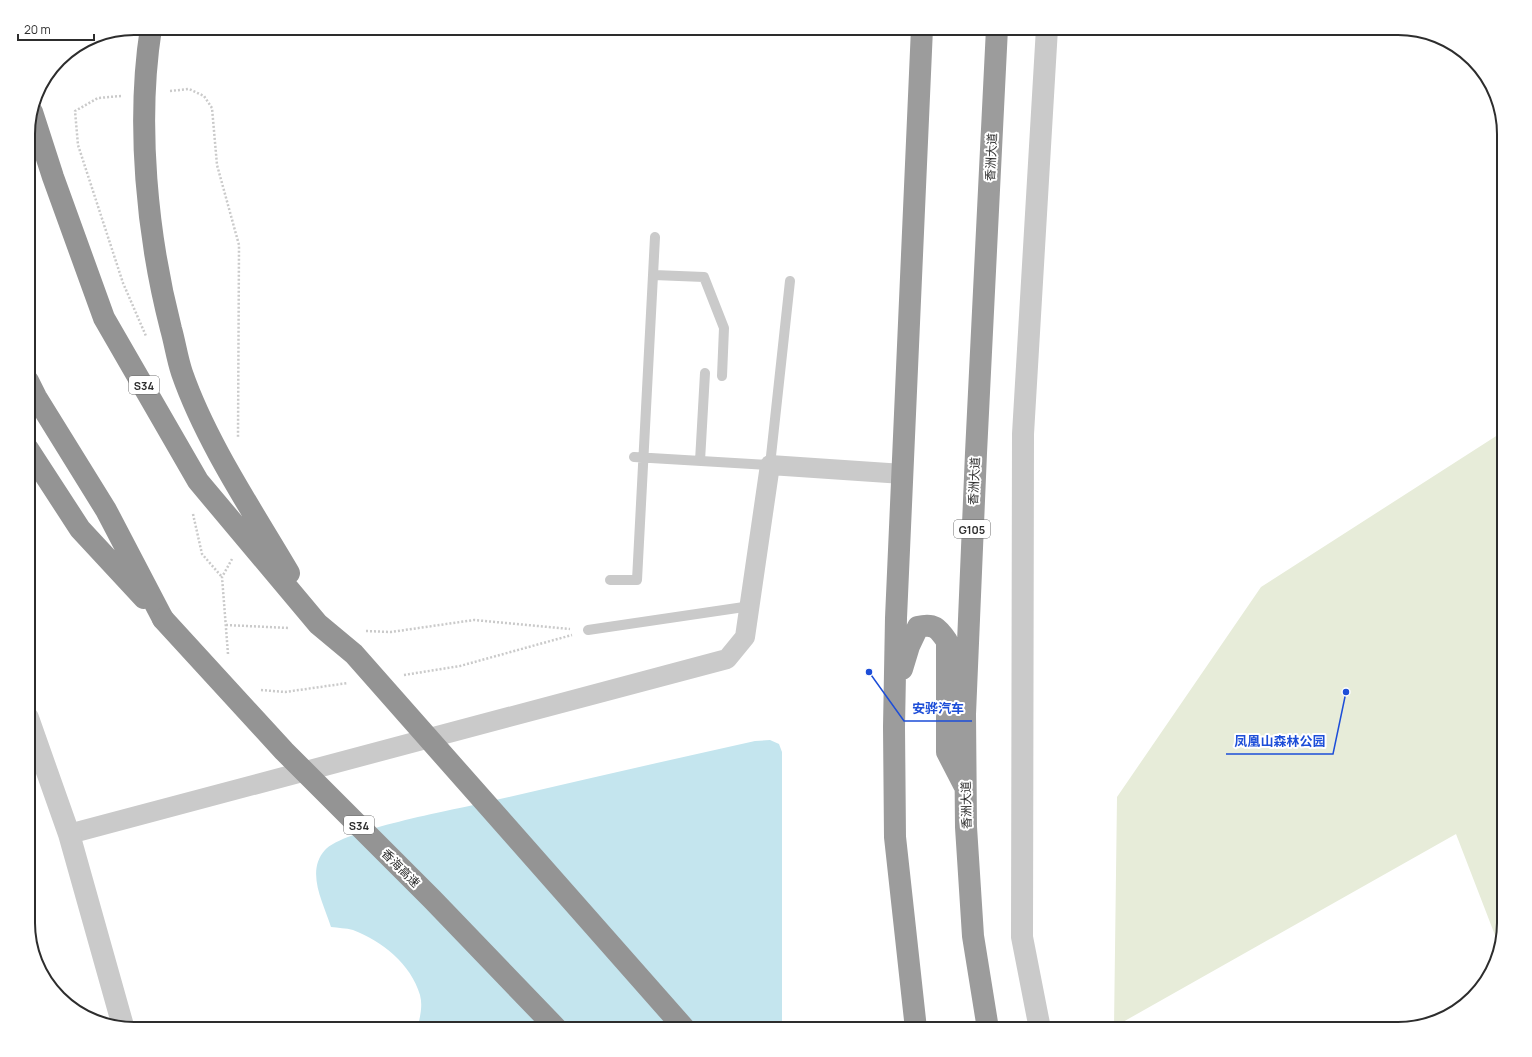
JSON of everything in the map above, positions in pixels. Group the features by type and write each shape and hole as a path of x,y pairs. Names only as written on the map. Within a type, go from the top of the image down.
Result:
{"highway":[{"path":"150,35 144,122 150,214 162,292 182,373 214,444 318,624"},
{"path":"915,1022 895,837 895,694 922,35"},
{"name":"香洲大道","path":"987,1022 973,936 966,827 965,714 997,35"},
{"name":"S34","path":"36,123 53,177 104,318 198,481 318,624 354,654 679,1022"},
{"path":"35,394 106,510 163,619"},
{"name":"S34","path":"35,461 80,529 163,619"},
{"name":"香海高速","path":"163,619 284,751 432,899 550,1022"},
{"path":"895,694 905,658 918,627 928,625 938,629 947,641 947,752 966,790"}],"street":[{"path":"1039,1022 1022,937 1023,434 1047,35"},
{"path":"69,834 727,659 745,637 770,465 903,474"},
{"path":"35,738 69,834 122,1021"}],"lane":[{"path":"610,580 637,580 639,457 656,237"},
{"path":"654,275 704,277 724,328 722,376"},
{"path":"639,457 770,465 790,281"},
{"path":"700,461 704,373"},
{"path":"588,630 744,607"}],"path":[{"path":"359,631 391,632 474,620 588,630"},
{"path":"226,625 296,628"}],"green space":[{"path":"1497,435 1496,937 1456,834 1123,1022 1114,1022 1117,797 1261,587"}],"water":[{"path":"770,740 779,744 782,752 782,1022 419,1022 421,999 416,984 410,973 394,955 374,940 353,930 331,927 316,878 319,859 325,850 353,835 424,816 755,741"}],"place":[{"name":"安骅汽车","path":"869,672"},
{"name":"凤凰山森林公园","path":"1346,692"}]}
